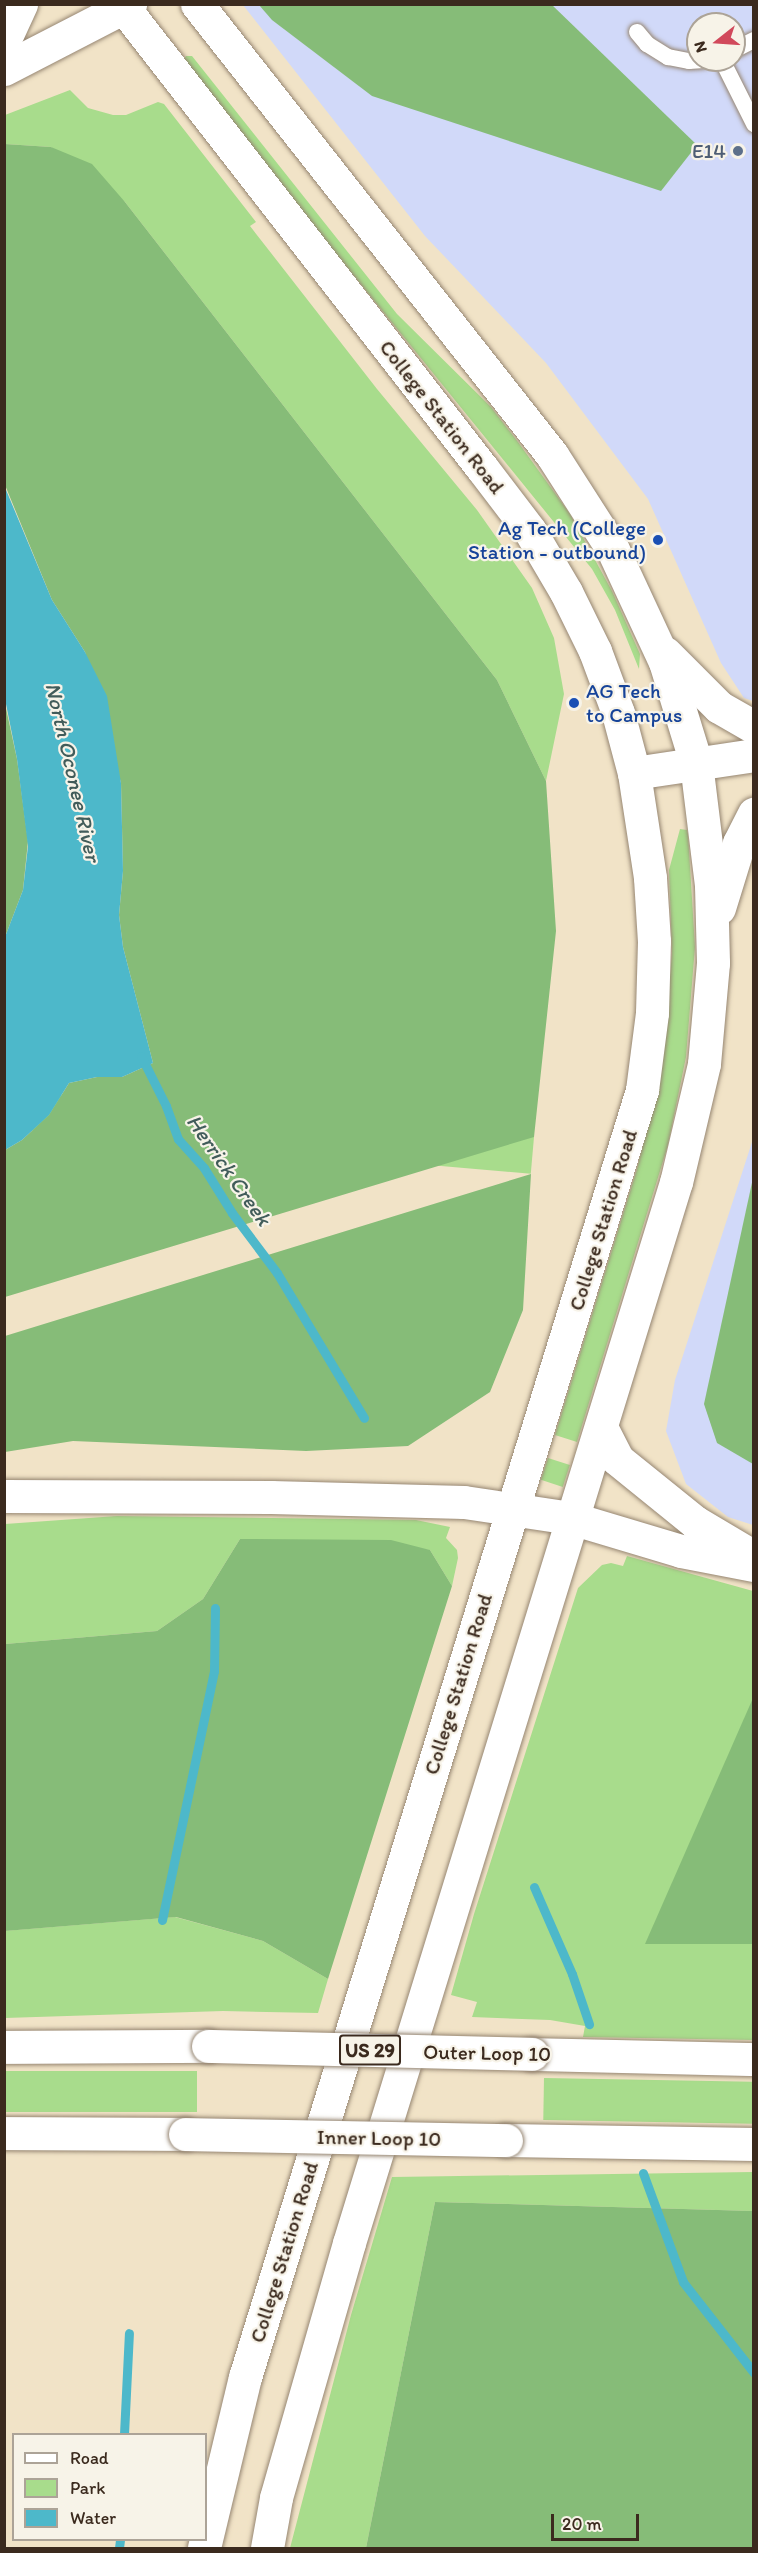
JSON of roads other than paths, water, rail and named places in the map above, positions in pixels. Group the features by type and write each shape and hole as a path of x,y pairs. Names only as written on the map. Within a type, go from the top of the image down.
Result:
{"main road":[{"path":"4,41 21,4"},
{"path":"197,4 552,455 613,550 665,662 696,763 706,832 714,963 704,1064 676,1182 346,2254 276,2498 267,2548"},
{"path":"4,69 125,6"},
{"name":"College Station Road","path":"125,6 530,531 566,592 595,651 618,713 634,773 650,878 654,941 652,1013 642,1090 597,1244 512,1508 245,2377 207,2535"},
{"path":"658,645 718,707 753,727"},
{"path":"634,773 753,755"},
{"path":"712,930 740,843 753,814"},
{"path":"601,1427 617,1460 695,1522 753,1557"},
{"path":"4,1496 271,1497 464,1502 571,1518 681,1551 753,1565"},
{"name":"Outer Loop 10","path":"4,2047 208,2046 753,2059"},
{"name":"Inner Loop 10","path":"4,2133 753,2144"}],"lane":[{"path":"637,32 647,44 668,57 686,60"},
{"path":"728,72 753,124"}],"water":[{"name":"North Oconee River","path":"4,485 52,600 85,652 107,696 121,783 123,871 119,915 123,947 153,1063 122,1077 97,1077 69,1083 49,1115 22,1140 5,1150 5,937 23,890 28,846 17,759 5,699"}],"waterway":[{"name":"Herrick Creek","path":"141,1056 166,1106 178,1139 204,1168 232,1213 277,1273 364,1418"},
{"path":"162,1920 214,1671 215,1608"},
{"name":"Herrick Creek","path":"534,1887 572,1974 589,2024"},
{"name":"Herrick Creek","path":"643,2173 683,2282 754,2373"},
{"path":"124,2433 129,2333"},
{"path":"119,2548 120,2541"}],"place":[{"name":"E14","path":"738,151"},
{"name":"Ag Tech (College Station - outbound)","path":"658,540"},
{"name":"AG Tech to Campus","path":"574,703"}]}
